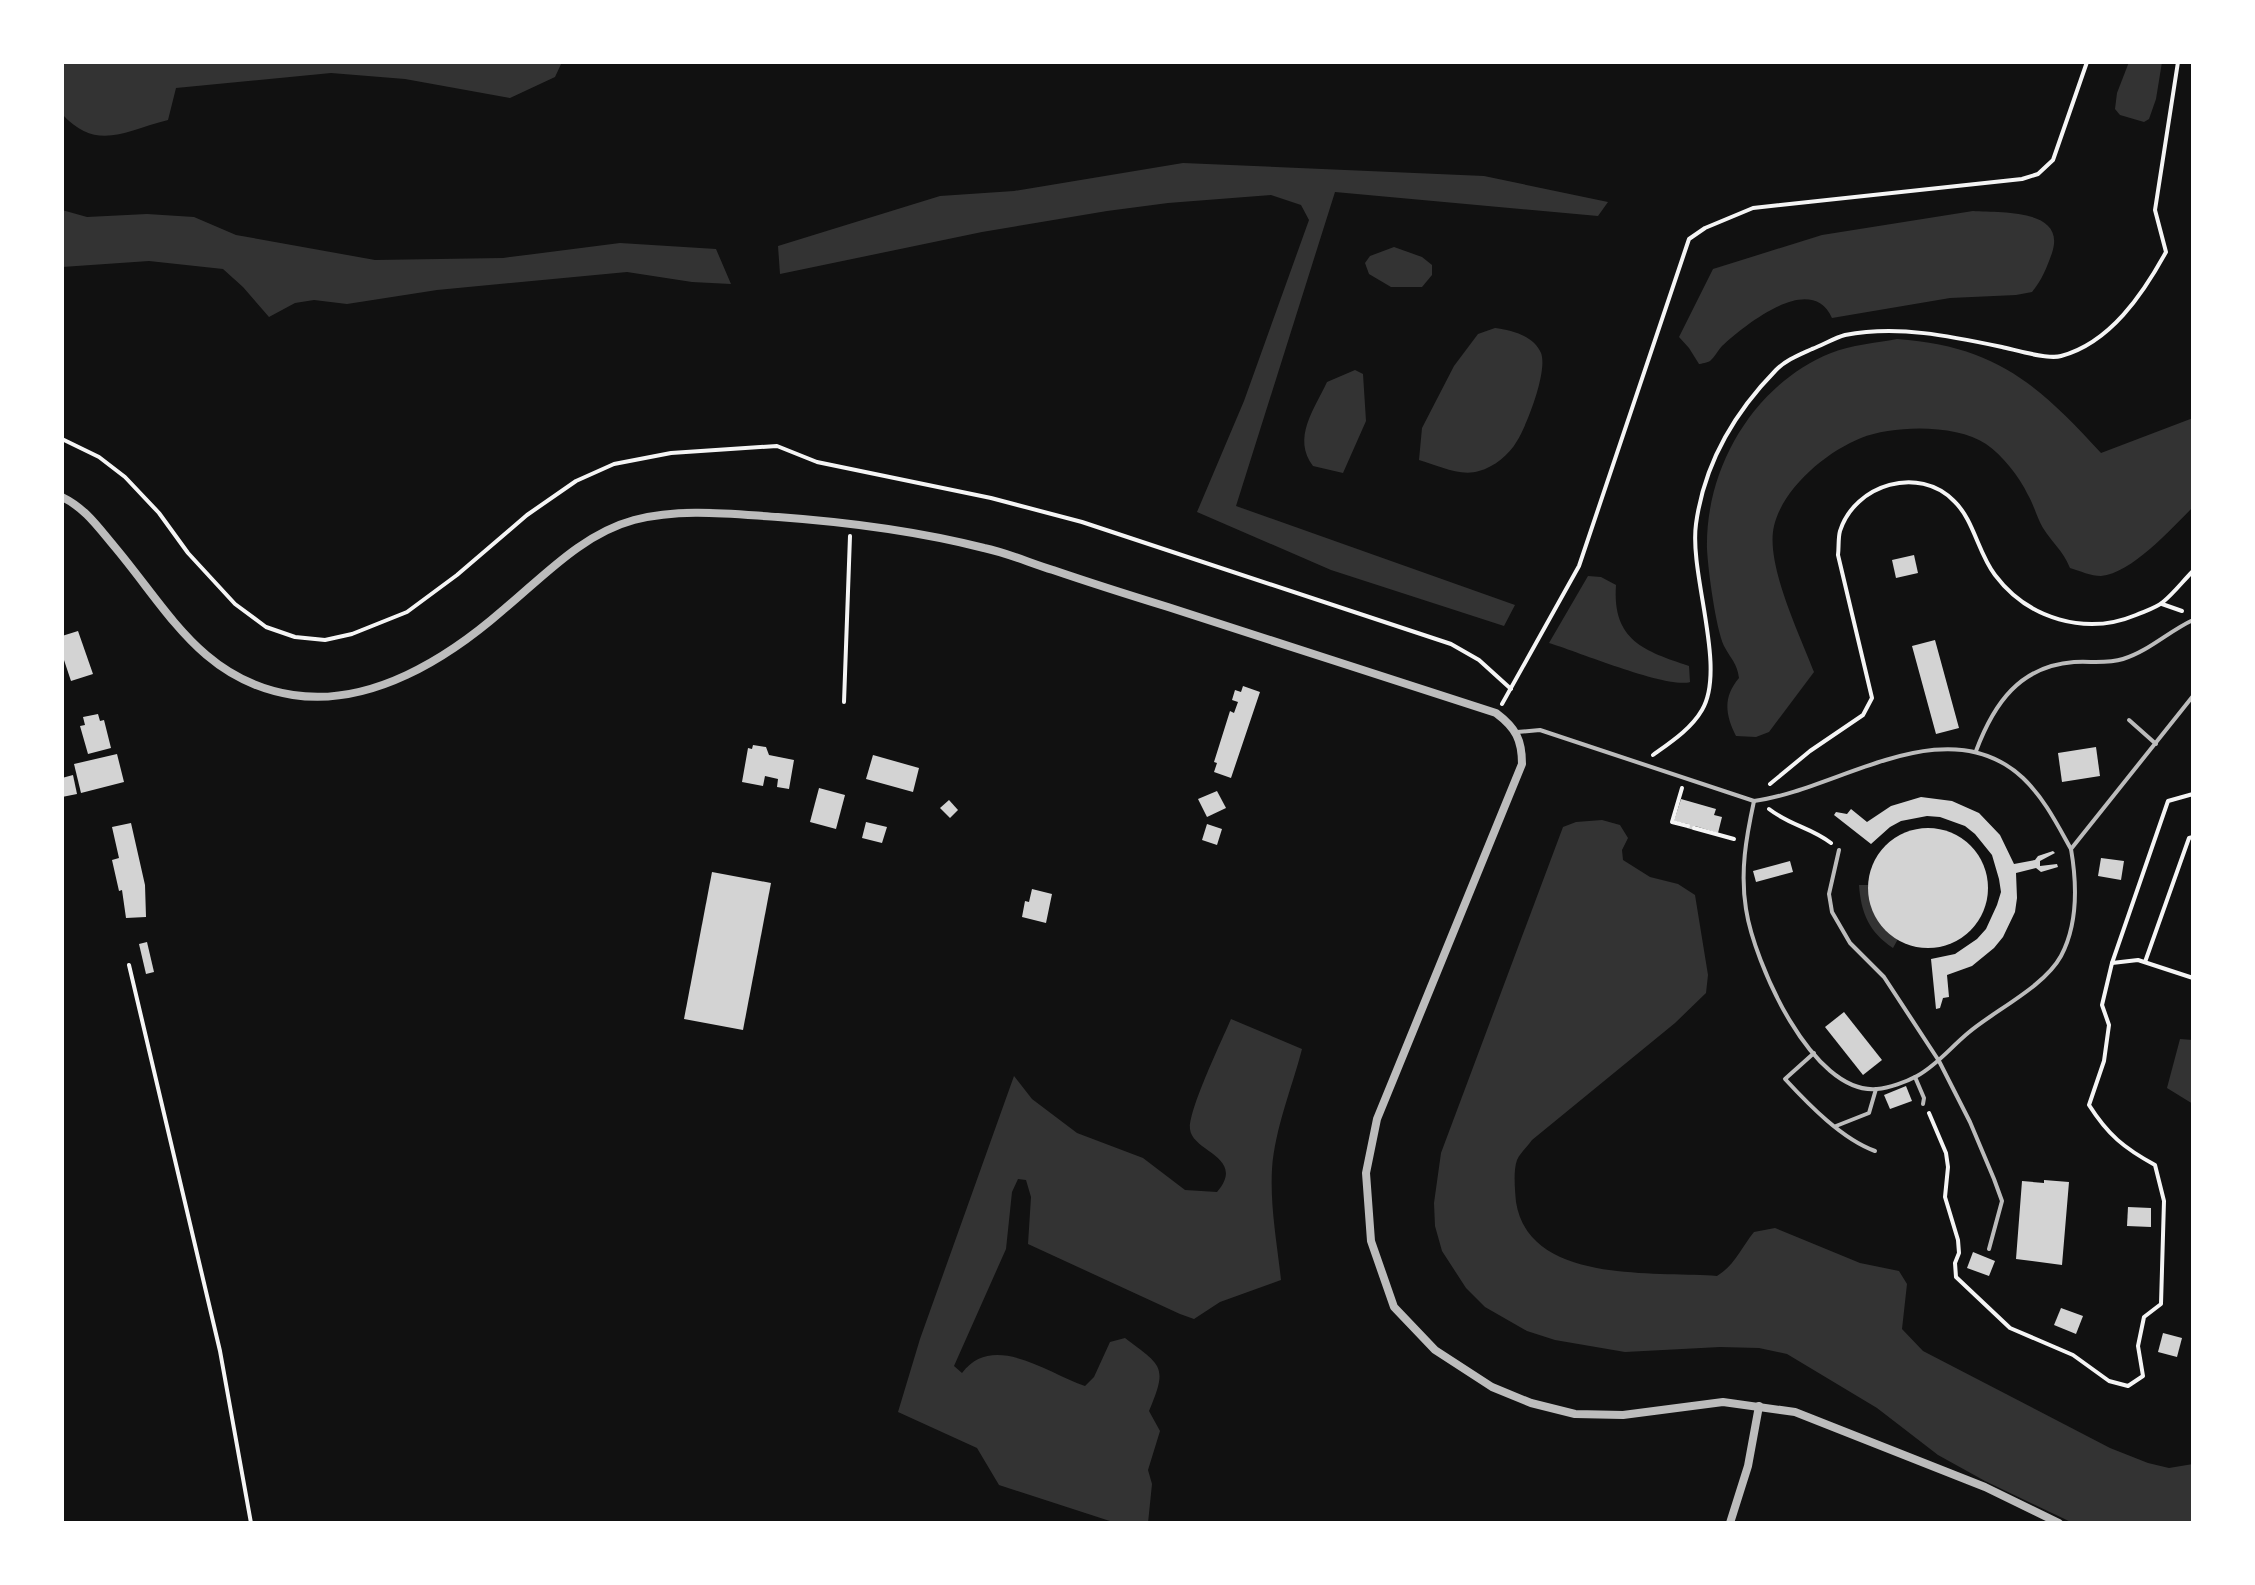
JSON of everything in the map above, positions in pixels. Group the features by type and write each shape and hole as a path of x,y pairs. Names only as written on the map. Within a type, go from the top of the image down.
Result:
{"street":[{"path":"62,497 89,515 169,619 199,651 227,672 257,686 296,696 351,692 396,680 432,662 501,613 552,566 607,530 633,521 677,513 717,513 850,524 987,548 1496,713 1517,732 1522,745 1522,764 1377,1119 1366,1173 1371,1241 1394,1307 1435,1350 1492,1387 1531,1403 1575,1414 1623,1415 1723,1402 1795,1412 1985,1487 2059,1523"},
{"path":"1730,1523 1748,1466 1759,1406"}],"lane":[{"path":"1976,751 1983,733 2023,678 2043,667 2123,659 2146,650 2193,618"},
{"path":"2071,849 2193,696"},
{"path":"2129,720 2156,744"},
{"path":"1517,732 1540,730 1754,801 1779,798 1893,757 1919,751 1976,751 2022,776 2044,802 2071,849 2076,898 2061,956 2045,975 1915,1077 1876,1089 1851,1086 1831,1072 1814,1053 1786,1013 1760,960 1746,911 1743,869 1754,801"},
{"path":"1839,850 1829,894 1832,912 1850,943 1884,977 1939,1061 1983,1151 2002,1201 1989,1249"},
{"path":"1814,1053 1785,1079 1810,1106 1858,1145 1875,1151"},
{"path":"1915,1077 1924,1098 1923,1104"},
{"path":"1836,1126 1869,1113 1876,1089"}],"path":[{"path":"1496,713 1579,566 1689,239 1705,228 1753,208 2022,179 2038,174 2053,160 2087,62"},
{"path":"1645,760 1681,734 1703,709 1710,678 1695,527 1712,465 1737,416 1787,360 1843,336 1900,330 1950,336 2059,358 2090,343 2114,325 2153,275 2166,252 2155,210 2178,62"},
{"path":"62,439 99,457 125,477 235,604 266,627 295,637 325,640 352,634 407,612 457,575 527,515 576,481 614,464 671,453 777,446 817,462 991,498 1082,522 1451,644 1479,660 1511,689"},
{"path":"1839,850 1817,832 1786,822 1754,801 1778,775 1863,715 1872,698 1838,555 1840,531 1853,506 1877,488 1903,481 1934,487 1954,501 1994,574 2013,596 2055,620 2083,625 2122,621 2162,604 2193,571"},
{"path":"844,702 850,524"},
{"path":"2162,604 2193,618"},
{"path":"1682,788 1672,822 1688,826"},
{"path":"1923,1104 1946,1153 1945,1197 1958,1240 1956,1277 2010,1328 2073,1355 2109,1381 2128,1386 2143,1376 2138,1346 2144,1317 2161,1304 2164,1201 2155,1165 2123,1147 2102,1125 2089,1105 2104,1061 2109,1025 2102,1005 2112,963 2168,801 2193,794"},
{"path":"1694,828 1737,840"},
{"path":"2145,962 2189,838 2193,837"},
{"path":"2112,963 2145,962 2193,978"},
{"path":"129,965 220,1351 251,1523"}],"shaded area":[{"path":"62,62 562,62 555,77 510,98 405,79 331,73 176,88 168,120 124,133 99,135 87,133 62,114"},
{"path":"2129,62 2162,62 2156,99 2149,119 2144,122 2120,115 2115,109 2117,93"},
{"path":"1183,163 1484,176 1608,202 1598,216 1335,192 1236,506 1515,605 1504,626 1331,570 1197,512 1244,401 1309,220 1301,205 1271,195 1107,211 982,232 780,274 778,246 940,196 1014,191"},
{"path":"62,210 87,217 147,214 194,217 236,235 375,260 503,258 620,243 716,249 731,284 692,282 627,272 437,290 347,304 314,300 295,303 269,317 223,269 149,261 62,267"},
{"path":"1973,211 2028,216 2041,220 2050,228 2054,238 2052,253 2032,292 1950,298 1832,318 1822,305 1809,300 1794,301 1778,306 1746,326 1710,361 1700,364 1679,337 1713,269 1822,235"},
{"path":"1394,247 1422,257 1432,265 1432,275 1422,287 1391,287 1369,274 1365,263 1370,256"},
{"path":"1495,328 1528,338 1541,353 1539,385 1517,441 1496,463 1472,472 1456,471 1419,460 1422,428 1454,366 1478,334"},
{"path":"1897,339 1961,350 2012,373 2035,388 2101,453 2193,418 2193,507 2138,559 2113,573 2093,575 2070,568 2043,528 2020,481 2004,460 1973,437 1942,430 1907,429 1875,434 1848,444 1820,462 1796,485 1786,498 1774,526 1774,560 1779,579 1814,672 1769,732 1756,737 1736,736 1727,706 1730,692 1739,678 1718,627 1707,549 1715,489 1725,460 1739,432 1757,407 1803,367 1839,350"},
{"path":"1355,370 1363,374 1366,421 1343,473 1313,466 1304,445 1311,414 1327,382"},
{"path":"1588,576 1601,577 1616,585 1616,604 1626,631 1646,649 1689,666 1690,682 1678,683 1642,675 1549,643"},
{"path":"1602,820 1620,825 1628,838 1622,850 1623,860 1650,877 1678,884 1695,895 1708,975 1706,993 1675,1023 1532,1140 1522,1152 1516,1164 1515,1186 1516,1202 1526,1229 1544,1248 1569,1261 1630,1272 1717,1276 1733,1261 1754,1232 1775,1228 1860,1263 1899,1271 1907,1284 1902,1329 1923,1351 2110,1448 2169,1468 2193,1464 2193,1523 2073,1523 1938,1455 1877,1408 1787,1354 1759,1348 1720,1347 1625,1352 1555,1340 1527,1331 1485,1307 1466,1288 1442,1251 1435,1226 1434,1203 1441,1153 1563,827 1576,822"},
{"path":"1859,885 1868,885 1876,916 1898,939 1893,948 1868,921"},
{"path":"1231,1019 1302,1049 1280,1123 1272,1169 1281,1280 1220,1302 1194,1319 1180,1314 1028,1244 1031,1197 1026,1180 1018,1179 1012,1192 1006,1249 954,1366 962,1373 975,1361 1005,1355 1022,1359 1085,1386 1094,1377 1110,1342 1125,1338 1158,1368 1160,1376 1149,1411 1160,1431 1148,1470 1152,1484 1148,1523 1116,1523 999,1485 977,1448 898,1412 920,1339 1014,1076 1032,1099 1077,1133 1143,1158 1185,1190 1217,1192 1225,1180 1226,1171 1216,1156 1193,1137 1190,1129 1200,1092"},
{"path":"2180,1039 2193,1040 2193,1104 2167,1088"}],"building":[{"path":"1914,555 1918,573 1896,578 1892,560"},
{"path":"78,631 93,674 71,681 62,654 62,636"},
{"path":"1935,640 1959,728 1936,734 1912,646"},
{"path":"1243,686 1260,692 1231,778 1214,772 1217,763 1214,762 1230,711 1234,713 1238,702 1232,700 1235,690 1241,692"},
{"path":"98,714 100,721 104,720 111,748 88,754 80,726 85,725 83,717"},
{"path":"753,745 766,747 769,755 794,760 789,789 777,787 778,779 765,776 763,786 742,782 748,748 752,749"},
{"path":"2096,747 2100,776 2062,782 2058,753"},
{"path":"117,754 124,782 81,793 74,764"},
{"path":"873,755 919,768 913,792 866,779"},
{"path":"73,775 77,794 62,797 62,778"},
{"path":"819,788 845,795 836,829 810,822"},
{"path":"1217,791 1226,808 1207,817 1198,799"},
{"path":"1921,797 1952,801 1979,813 2000,835 2014,864 2035,860 2053,851 2055,853 2040,861 2040,866 2057,864 2058,867 2041,872 2036,868 2016,873 2015,912 2003,937 1972,966 1947,975 1949,997 1943,998 1940,1008 1936,1009 1931,959 1955,954 1977,939 1986,929 1997,905 2001,892 1992,855 1965,826 1940,817 1901,821 1871,844 1834,815 1836,812 1847,814 1851,809 1867,822 1891,806"},
{"path":"1681,799 1716,809 1714,815 1722,817 1718,833 1695,826 1694,830 1687,828 1688,824 1674,821"},
{"path":"949,800 958,810 950,818 940,808"},
{"path":"866,822 887,827 882,843 862,838"},
{"path":"131,823 145,885 146,917 126,918 122,890 119,891 112,860 119,858 112,827"},
{"path":"1207,824 1222,829 1217,845 1202,840"},
{"path":"1928,828 1951,833 1970,846 1983,865 1988,888 1983,911 1970,930 1951,943 1928,948 1905,943 1886,930 1873,911 1868,888 1873,865 1886,846 1905,833"},
{"path":"2101,858 2124,861 2121,880 2098,876"},
{"path":"1790,861 1793,872 1756,882 1753,871"},
{"path":"712,872 771,883 743,1030 684,1019"},
{"path":"1032,889 1052,894 1046,923 1022,917 1025,901 1029,902"},
{"path":"147,942 154,972 146,974 139,944"},
{"path":"1844,1012 1882,1060 1863,1075 1825,1027"},
{"path":"1906,1086 1912,1101 1890,1109 1884,1095"},
{"path":"2044,1180 2069,1182 2062,1265 2016,1259 2022,1181 2044,1183"},
{"path":"2128,1207 2151,1208 2151,1227 2127,1226"},
{"path":"1973,1252 1995,1261 1989,1276 1967,1268"},
{"path":"2061,1308 2083,1316 2076,1334 2054,1325"},
{"path":"2163,1333 2182,1338 2177,1357 2158,1352"}]}
